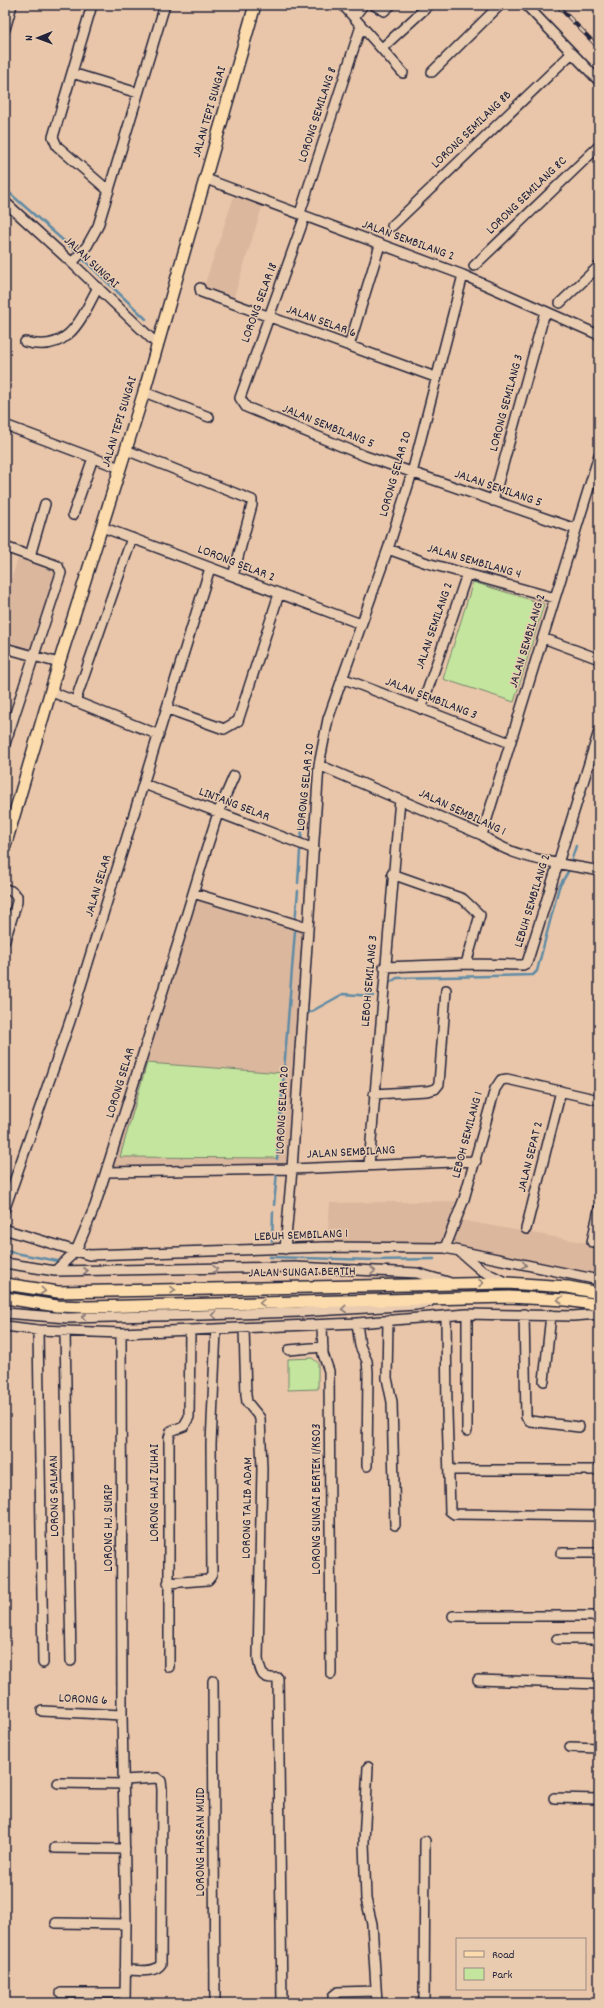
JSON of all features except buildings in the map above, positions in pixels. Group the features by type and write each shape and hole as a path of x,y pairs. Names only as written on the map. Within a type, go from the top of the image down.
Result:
{"main road":[{"name":"JALAN TEPI SUNGAI","path":"5,846 52,692 59,663 158,345 255,5"},
{"name":"JALAN SUNGAI BERTIH","path":"5,1284 58,1292 507,1283 568,1287 599,1292"},
{"path":"5,1298 57,1306 88,1307 452,1298 544,1299 599,1305"}],"street":[{"path":"5,29 12,5"},
{"path":"92,5 54,137 54,142 56,146 109,191"},
{"path":"72,263 87,246 98,226 165,5"},
{"path":"343,5 403,73"},
{"path":"354,17 363,5"},
{"path":"374,5 380,10 384,11 391,5"},
{"path":"382,48 429,5"},
{"path":"432,72 500,5"},
{"path":"526,5 571,54 599,81"},
{"name":"LORONG SEMILANG 8","path":"302,215 361,26"},
{"name":"LORONG SEMILANG 8B","path":"392,226 571,54"},
{"path":"72,73 138,93"},
{"name":"LORONG SEMILANG 8C","path":"474,266 599,146"},
{"name":"JALAN SEMBILANG 2","path":"206,179 463,275 599,335"},
{"name":"JALAN SUNGAI","path":"5,202 98,287 158,345"},
{"name":"LORONG SELAR 18","path":"240,398 269,317 302,215"},
{"path":"348,346 380,245"},
{"path":"560,303 599,266"},
{"name":"LORONG SELAR 20","path":"285,1249 292,1169 300,1028 319,765 328,719 388,549 412,473 435,377 463,275"},
{"path":"25,342 46,346 55,344 68,335 79,323 98,287"},
{"name":"JALAN SELAR 6","path":"200,288 201,292 435,377"},
{"name":"LORONG SEMILANG 3","path":"493,501 545,312"},
{"path":"144,392 210,417"},
{"name":"JALAN SEMBILANG 5","path":"240,398 246,407 412,473"},
{"path":"5,425 120,468"},
{"path":"126,450 252,500 252,505 233,576"},
{"name":"JALAN SEMBILANG 2","path":"482,835 576,529 597,472 599,455"},
{"path":"73,515 93,458"},
{"name":"JALAN SEMILANG 5","path":"412,473 576,529"},
{"path":"30,556 45,504"},
{"name":"LORONG SELAR 2","path":"102,527 278,594 362,624"},
{"path":"75,702 132,538"},
{"path":"5,547 58,566 61,573 5,744"},
{"name":"JALAN SEMBILANG 4","path":"388,549 427,563 555,598"},
{"name":"JALAN SELAR","path":"5,1208 70,1021 168,709 210,568"},
{"name":"JALAN SEMILANG 2","path":"421,708 467,574"},
{"path":"168,709 224,729 238,721 278,594"},
{"path":"543,638 599,659"},
{"path":"5,648 59,663"},
{"name":"JALAN SEMBILANG 3","path":"342,678 510,743"},
{"path":"52,692 159,735"},
{"name":"LEBUH SEMBILANG 2","path":"384,967 466,964 523,965 527,963 599,732"},
{"name":"JALAN SEMBILANG 1","path":"319,765 482,835 492,843 516,853 599,871"},
{"name":"LORONG SELAR","path":"55,1271 76,1251 96,1206 218,813 234,776"},
{"name":"LINTANG SELAR","path":"144,784 314,849"},
{"name":"LEBOH SEMILANG 3","path":"369,1165 384,967 400,799"},
{"path":"392,874 463,899 475,908 480,915 466,964"},
{"path":"5,889 11,891 17,896 17,902 5,940"},
{"path":"193,893 308,928"},
{"path":"374,1094 427,1091 435,1089 439,1084 446,990"},
{"name":"LEBOH SEMILANG 1","path":"445,1248 458,1217 476,1161 495,1089 501,1080 507,1079 599,1100"},
{"name":"JALAN SEPAT 2","path":"526,1229 561,1091"},
{"name":"JALAN SEMBILANG","path":"107,1172 292,1169 476,1161"},
{"path":"592,1242 599,1209"},
{"name":"LEBUH SEMBILANG 1","path":"5,1228 7,1230 89,1255 325,1247 445,1248 458,1252 599,1280"},
{"path":"458,1252 481,1270 507,1283"},
{"path":"5,1263 55,1271 295,1268 417,1274 452,1283"},
{"path":"5,1313 67,1318 299,1312 416,1305 452,1298"},
{"path":"467,1314 467,1431"},
{"path":"5,1326 38,1330 121,1333 322,1325 467,1314 599,1314"},
{"path":"524,1314 526,1416 530,1421 579,1427"},
{"path":"544,1381 551,1315"},
{"path":"446,1316 446,1412 450,1470 450,1511 454,1514 599,1516"},
{"path":"388,1320 387,1378 392,1402 395,1525"},
{"path":"357,1323 360,1346 367,1361 368,1372 367,1466"},
{"name":"LORONG SUNGAI BERTEK 1/KS03","path":"322,1325 323,1347 329,1371 330,1674"},
{"name":"LORONG TALIB ADAM","path":"244,1329 247,1402 260,1418 262,1469 258,1659 260,1671 264,1676 268,1679 278,1678 282,2003"},
{"path":"38,1330 43,1663"},
{"name":"LORONG HAJI ZUHAI","path":"169,1667 168,1438 171,1431 184,1426 189,1417 190,1330"},
{"path":"168,1583 208,1580 212,1575 211,1444 216,1330"},
{"name":"LORONG SALMAN","path":"65,1331 71,1661"},
{"name":"LORONG HJ. SURIP","path":"121,1333 122,1719 126,1924 125,1998"},
{"path":"289,1350 323,1347"},
{"path":"450,1470 599,1470"},
{"path":"561,1553 599,1553"},
{"path":"453,1616 599,1616"},
{"path":"558,1639 599,1639"},
{"path":"478,1680 599,1684"},
{"name":"LORONG HASSAN MUID","path":"213,1681 216,2003"},
{"name":"LORONG 6","path":"42,1711 122,1719"},
{"path":"570,1747 599,1748"},
{"path":"368,1767 364,1842 366,1899 372,1924 377,2003"},
{"path":"58,1783 124,1782 157,1778 161,1781 161,1964 159,1968 153,1970 125,1970"},
{"path":"554,1798 599,1799"},
{"path":"424,2003 425,1841"},
{"path":"55,1848 125,1849"},
{"path":"56,1923 126,1924"},
{"path":"332,2003 333,1996 338,1992 376,1991"},
{"path":"61,1992 125,1998"}],"shaded area":[{"path":"235,193 263,204 233,300 205,290 204,286"},
{"path":"19,556 56,569 58,572 31,652 5,644 5,597"},
{"path":"192,894 305,929 290,1166 107,1168"},
{"path":"459,1201 454,1219 599,1245 599,1274 441,1242 327,1242 330,1203"}],"green space":[{"path":"473,582 544,604 514,702 443,679"},
{"path":"147,1063 283,1073 277,1158 120,1157"},
{"path":"312,1358 318,1363 318,1389 288,1390 288,1359"}],"waterway":[{"path":"5,189 74,250"},
{"path":"84,260 146,319"},
{"path":"301,840 304,807"},
{"path":"571,861 576,846"},
{"path":"298,883 300,851"},
{"path":"387,984 397,978 533,975 537,971 559,887 569,870"},
{"path":"295,922 298,891"},
{"path":"277,1159 295,931"},
{"path":"305,1015 343,994 373,996"},
{"path":"274,1205 277,1172"},
{"path":"272,1241 273,1212"},
{"path":"5,1251 57,1261"},
{"path":"269,1257 374,1260 434,1259"}],"railway":[{"path":"557,5 599,48"}]}
